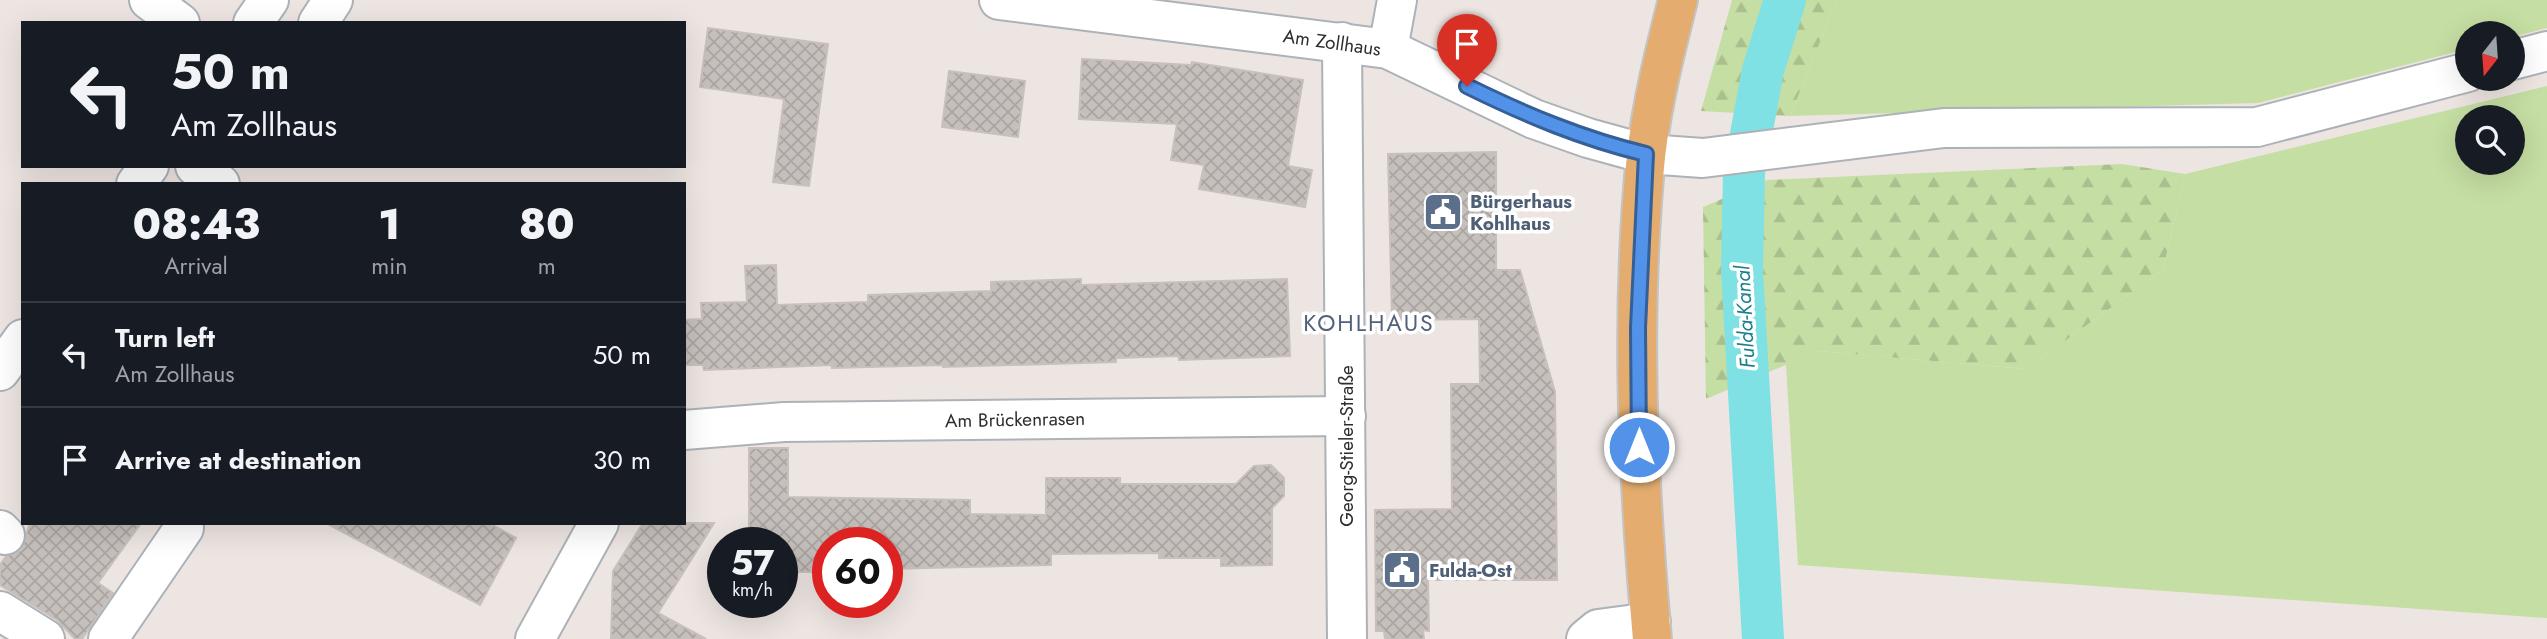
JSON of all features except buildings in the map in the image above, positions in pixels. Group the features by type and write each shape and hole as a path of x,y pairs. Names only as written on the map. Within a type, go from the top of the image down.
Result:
{"main road":[{"path":"1652,631 1639,434 1638,328 1646,154 1659,73 1678,0"}],"street":[{"path":"149,0 177,21"},
{"path":"254,21 269,0"},
{"path":"319,21 333,0"},
{"name":"Am Zollhaus","path":"1002,0 1388,49 1534,119 1609,145 1646,154 1705,158 1944,128 2257,127 2455,75"},
{"path":"1388,49 1397,0"},
{"name":"Georg-Stieler-Straße","path":"1342,42 1347,639"},
{"path":"198,168 217,182"},
{"path":"0,371 21,343"},
{"name":"Am Brückenrasen","path":"686,430 784,422 1346,416"},
{"path":"535,639 598,525"},
{"path":"108,639 184,528"},
{"path":"0,611 45,639"},
{"path":"1586,639 1598,629 1652,631"}],"green space":[{"path":"1732,0 1837,0 1790,116 1701,111"},
{"path":"1837,0 2547,0 2547,28 2525,34 2525,21 2455,21 2455,52 2258,103 1790,116"},
{"path":"2547,86 2547,618 1798,565 1786,364 1818,351 2026,369 2163,270 2185,174 2455,108 2455,175 2525,175 2525,105 2469,105"},
{"path":"2122,164 2185,174 2163,270 2026,369 1818,351 1706,399 1703,207 1767,180"}],"waterway":[{"name":"Fulda-Kanal","path":"1763,639 1742,270 1744,172 1763,70 1785,0"}],"place":[{"name":"Bürgerhaus Kohlhaus","path":"1443,212"},
{"name":"Fulda-Ost","path":"1402,570"}],"district":[{"name":"KOHLHAUS","path":"1369,323"}],"route":[{"path":"1467,86 1534,119 1609,145 1646,154 1638,328 1639,447"}]}
